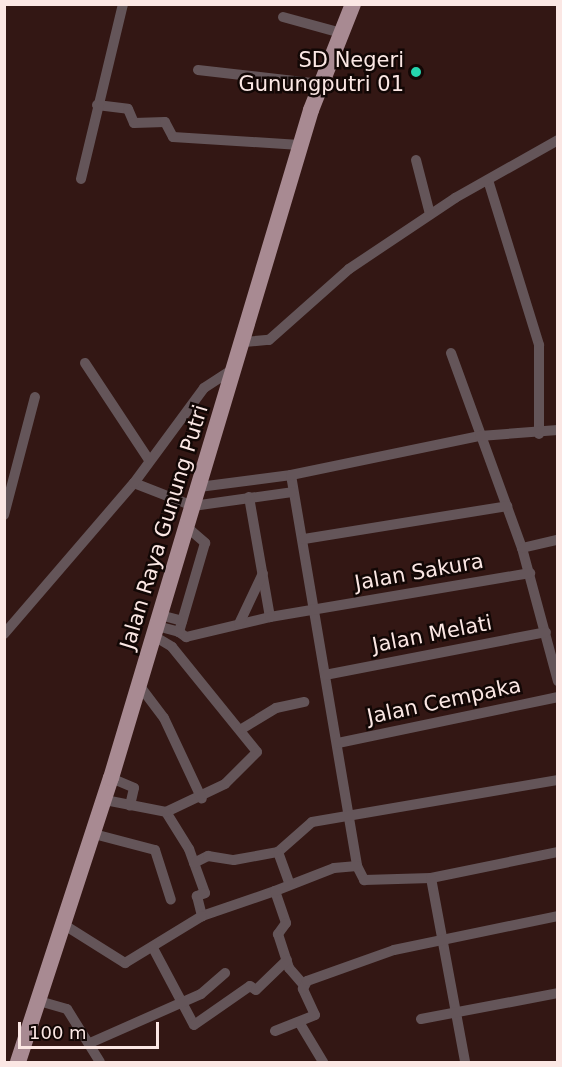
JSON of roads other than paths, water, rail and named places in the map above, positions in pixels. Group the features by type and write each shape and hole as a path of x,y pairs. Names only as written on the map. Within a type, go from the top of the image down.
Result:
{"main road":[{"name":"Jalan Raya Gunung Putri","path":"18,1062 66,926 105,800 188,528 232,370 243,342 300,145 320,84 353,4"}],"street":[{"path":"81,179 123,4"},
{"path":"283,17 341,33"},
{"path":"198,70 320,84"},
{"path":"97,105 128,108 135,123 165,122 173,136 300,145"},
{"path":"243,342 269,340 343,274 430,214 558,140"},
{"path":"416,160 430,214"},
{"path":"488,180 539,345 539,434"},
{"path":"452,353 522,548 551,638 558,681"},
{"path":"85,363 149,460"},
{"path":"4,634 134,483 204,388 232,370"},
{"path":"4,515 35,397"},
{"path":"198,487 291,475 480,436 539,434 558,430"},
{"path":"291,475 292,492 304,539 357,866 372,884 431,878 558,852"},
{"path":"134,483 193,506 292,492"},
{"path":"249,497 270,616"},
{"path":"304,539 507,506"},
{"path":"180,626 205,543 188,528"},
{"path":"522,548 558,540"},
{"path":"239,624 263,573"},
{"name":"Jalan Sakura","path":"157,626 180,626 193,636 270,616 315,611 530,573"},
{"path":"105,800 166,812 202,799 257,755 240,730 157,626"},
{"name":"Jalan Melati","path":"325,675 551,638"},
{"path":"139,685 164,718 202,799"},
{"name":"Jalan Cempaka","path":"338,742 558,697"},
{"path":"240,730 276,708 304,702"},
{"path":"111,778 134,788 130,806"},
{"path":"194,863 208,856 234,860 278,852 312,822 558,780"},
{"path":"166,812 194,863 205,893 197,896 202,916"},
{"path":"94,834 155,850 171,900"},
{"path":"278,852 289,883"},
{"path":"66,926 124,963 153,948 202,916 275,891 289,883 357,866"},
{"path":"431,878 465,1062"},
{"path":"275,891 286,923 278,934 286,960 304,985 315,1012 299,1022 275,1031"},
{"path":"304,985 376,955 558,916"},
{"path":"153,948 180,1004 194,1024 250,986 260,987 286,960"},
{"path":"90,1043 180,1004 225,973"},
{"path":"421,1019 558,993"},
{"path":"39,1001 61,1004 90,1043 100,1062"},
{"path":"299,1022 323,1062"}],"place":[{"name":"SD Negeri Gunungputri 01","path":"416,72"}]}
